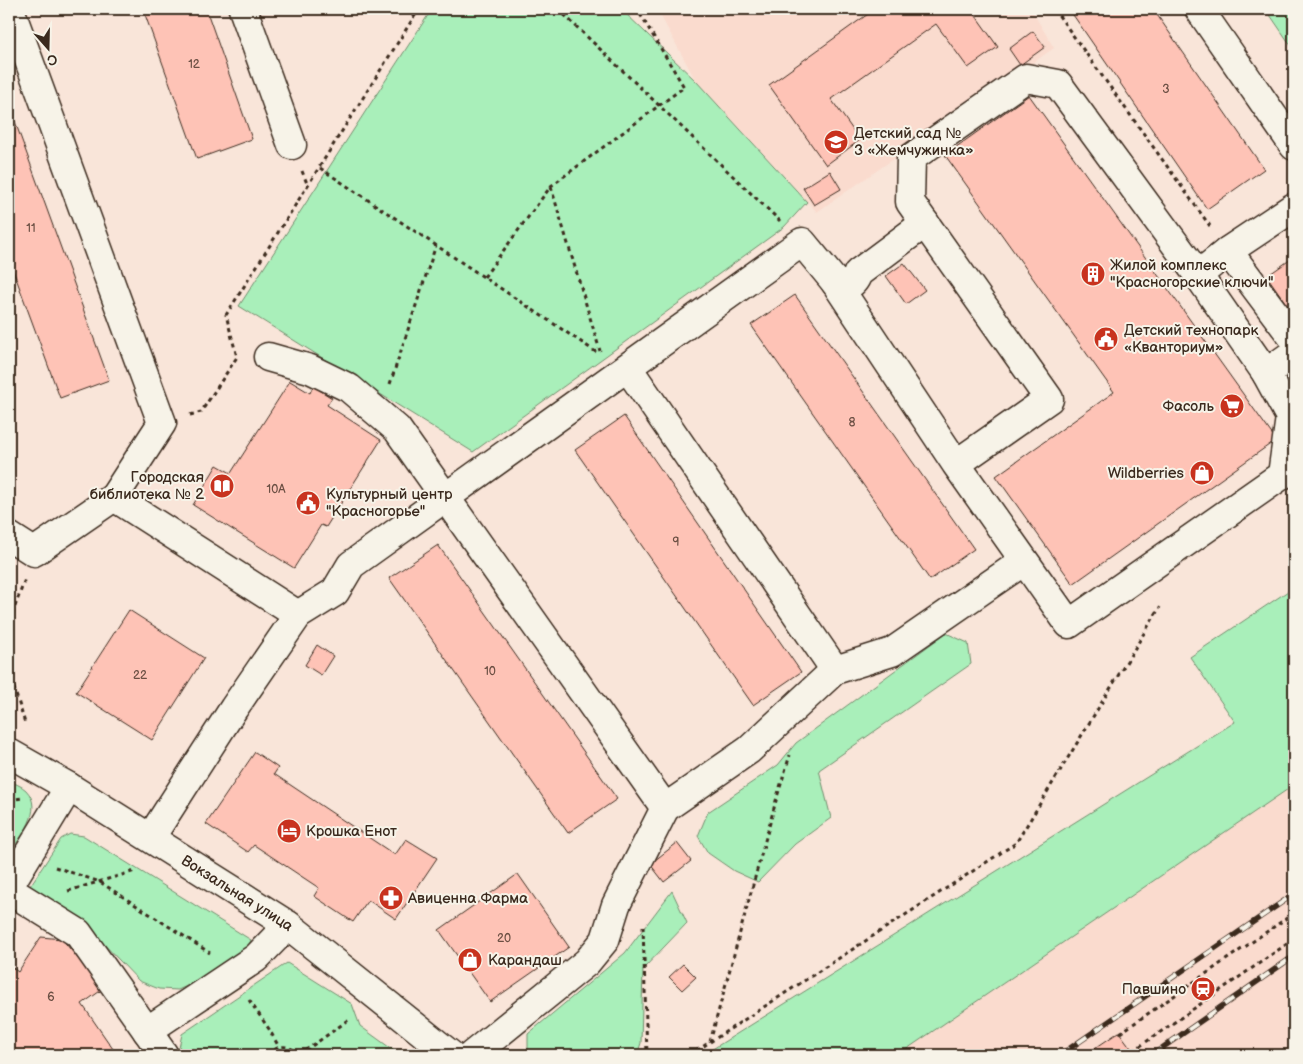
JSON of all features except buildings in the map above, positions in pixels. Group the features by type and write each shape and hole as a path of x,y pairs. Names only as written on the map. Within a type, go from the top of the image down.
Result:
{"street":[{"path":"9,536 34,552 114,498 162,423 10,9"},
{"path":"243,9 292,144"},
{"path":"1199,9 1294,146"},
{"path":"150,837 298,614 335,592 351,565 802,242 834,282 956,464 1069,624 1282,475 1290,418 1266,373 1198,275 1058,84 1026,78 911,158 910,202 1049,399 956,464"},
{"path":"1198,275 1228,251 1294,207"},
{"path":"834,282 845,285 851,284 855,281 858,273 925,223"},
{"path":"1228,251 1294,339"},
{"path":"1266,373 1294,353"},
{"path":"268,357 310,369 349,388 397,429 665,808"},
{"path":"628,368 835,670"},
{"path":"114,498 298,614"},
{"path":"472,1055 586,962 605,940 616,905 665,808 749,750 835,670 892,652 1024,561"},
{"name":"Вокзальная улица","path":"9,753 69,787 288,925 451,1055"},
{"path":"69,787 26,858 15,893 78,933 164,1055"},
{"path":"147,1031 256,958 288,925"}],"path":[{"path":"162,423 202,412 237,357 226,315 419,9"},
{"path":"558,9 802,242"},
{"path":"484,277 551,186 684,87 637,9"},
{"path":"1054,9 1228,251"},
{"path":"320,168 601,355 551,186"},
{"path":"380,414 436,245"},
{"path":"9,630 13,612 34,552"},
{"path":"690,1055 1016,842 1160,607"},
{"path":"9,672 24,723"},
{"path":"710,1042 776,798 792,751"},
{"path":"9,800 22,798"},
{"path":"26,858 100,882 218,959 269,1029 279,1047"},
{"path":"15,893 100,882 135,871"},
{"path":"1120,1033 1294,913"},
{"path":"643,923 647,1055"},
{"path":"1133,1051 1294,939"},
{"path":"269,1055 279,1047 291,1047 299,1055 350,1020"}],"shaded area":[{"name":"Детский сад № 3 «Жемчужинка»","path":"657,9 1031,9 1054,48 817,212 696,81"},
{"path":"1294,785 1294,1055 898,1055"}],"green space":[{"path":"432,9 621,9 696,81 807,202 784,227 473,452 239,306"},
{"path":"1272,9 1294,9 1294,50 1268,12"},
{"path":"1294,587 1294,785 898,1055 703,1055 1235,722 1190,657"},
{"path":"946,633 968,643 971,664 819,770 831,818 795,844 758,882 734,871 708,853 698,836 708,812 778,765 796,743"},
{"path":"9,781 26,790 33,806 29,823 9,854"},
{"path":"70,834 84,836 251,940 248,947 200,980 178,990 159,989 139,981 80,919 30,886 61,839"},
{"path":"672,891 687,923 643,969 641,1043 637,1055 586,1055 586,1051 575,1055 528,1055 528,1034 625,953"},
{"path":"287,963 352,1004 360,1026 400,1055 184,1055 179,1048 182,1034"}],"railway":[{"path":"1060,1055 1294,894"},
{"path":"1152,1055 1294,956"}],"place":[{"name":"Детский сад № 3 «Жемчужинка»","path":"836,142"},
{"name":"Жилой комплекс \"Красногорские ключи\"","path":"1093,274"},
{"name":"Детский технопарк «Кванториум»","path":"1106,339"},
{"name":"Фасоль","path":"1232,406"},
{"name":"Wildberries","path":"1202,473"},
{"name":"Городская библиотека № 2","path":"222,486"},
{"name":"Культурный центр \"Красногорье\"","path":"308,503"},
{"name":"Крошка Енот","path":"289,831"},
{"name":"Авиценна Фарма","path":"391,898"},
{"name":"Карандаш","path":"470,960"},
{"name":"Павшино","path":"1203,989"}]}
